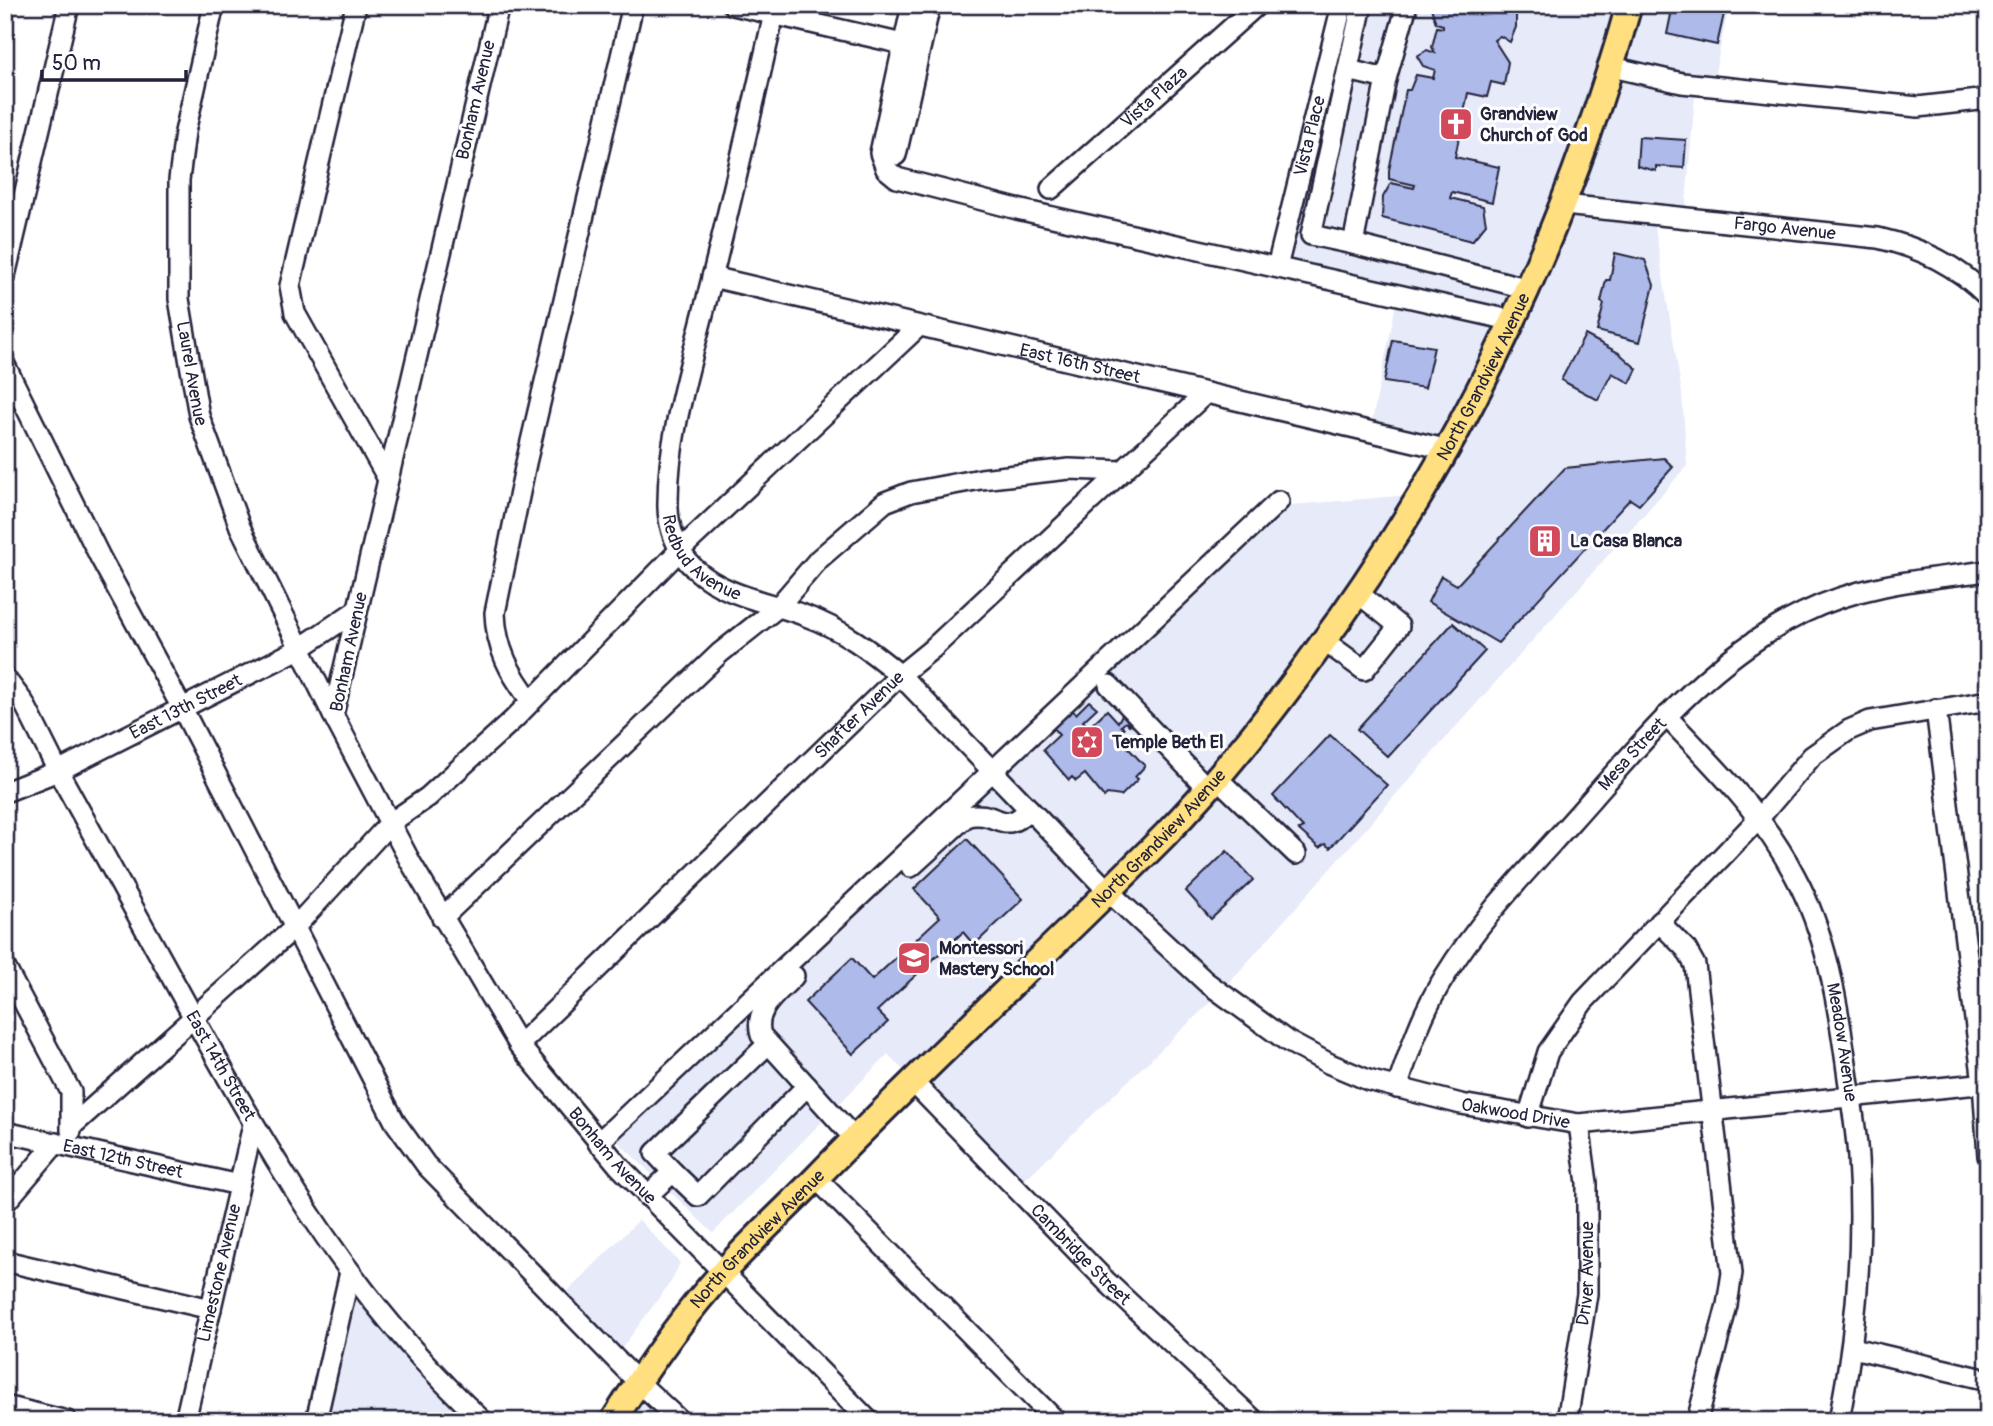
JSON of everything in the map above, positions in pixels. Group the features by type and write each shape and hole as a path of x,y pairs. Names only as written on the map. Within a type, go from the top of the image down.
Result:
{"main road":[{"name":"North Grandview Avenue","path":"613,1421 638,1382 722,1273 854,1138 1108,891 1212,783 1324,641 1358,593 1449,450 1514,321 1564,205 1612,67 1629,5"}],"street":[{"path":"5,276 69,5"},
{"name":"Laurel Avenue","path":"214,5 185,132 179,180 179,299 199,416 240,527 333,715"},
{"path":"356,5 290,286 295,313 388,479"},
{"name":"Bonham Avenue","path":"499,5 333,715 442,918 519,1045 598,1143 647,1196 869,1421"},
{"path":"531,701 512,676 501,651 495,632 495,613 526,463 633,5"},
{"path":"733,5 775,10 894,42"},
{"path":"912,5 880,153 886,169 897,177 1017,209 1514,321"},
{"path":"896,155 930,5"},
{"name":"Vista Plaza","path":"1051,189 1257,5"},
{"name":"Vista Place","path":"1277,267 1342,5"},
{"path":"1362,5 1311,234 1529,289"},
{"path":"1353,244 1386,79 1407,5"},
{"name":"Redbud Avenue","path":"775,10 671,460 668,515 680,550 693,568 707,579 733,592 841,632 900,675 1108,891"},
{"path":"1612,67 1682,83 1919,107 1988,99"},
{"path":"1348,70 1386,79"},
{"name":"Fargo Avenue","path":"1564,205 1878,237 1926,252 1952,267 1988,297"},
{"name":"East 16th Street","path":"712,277 1449,450"},
{"path":"5,1203 62,1144 72,1126 294,928 390,823 428,797 531,701 680,550 919,326"},
{"path":"5,365 100,557 182,708 395,1122 426,1165 638,1382 680,1421"},
{"name":"Shafter Avenue","path":"519,1045 900,675 932,649 1206,393"},
{"path":"442,918 720,653 778,607 818,559 886,502 911,492 1069,469 1123,471"},
{"path":"598,1143 1279,501"},
{"name":"Mesa Street","path":"1397,1088 1428,1007 1470,939 1666,716 1720,666 1802,613 1866,589 1988,571"},
{"path":"1324,641 1364,670 1399,626 1358,593"},
{"name":"East 13th Street","path":"5,792 58,771 299,649 357,610"},
{"name":"East 14th Street","path":"5,678 24,703 58,771 253,1125 299,1202 350,1272 428,1367 483,1421"},
{"path":"1110,685 1212,783 1296,854"},
{"path":"1528,1117 1538,1078 1562,1031 1583,1002 1759,818 1812,756 1849,730 1870,721 1988,701"},
{"path":"1936,709 1986,1083 1988,1156"},
{"name":"Meadow Avenue","path":"1666,716 1759,818 1796,876 1824,944 1840,1017 1858,1158 1859,1274 1853,1348 1839,1421"},
{"path":"854,1138 768,1044 758,1027 762,1009 800,969 967,816 985,816 1009,824 1017,822 1029,809"},
{"name":"Oakwood Drive","path":"1108,891 1206,982 1247,1015 1329,1064 1397,1088 1528,1117 1579,1124 1986,1083"},
{"path":"1659,922 1686,949 1695,965 1731,1273 1727,1305 1697,1421"},
{"path":"5,967 11,991 71,1092 72,1126"},
{"path":"768,1044 655,1153 698,1196 807,1086"},
{"name":"Cambridge Street","path":"912,1081 1107,1282 1255,1421"},
{"name":"Driver Avenue","path":"1571,1420 1587,1294 1587,1183 1579,1124"},
{"name":"Limestone Avenue","path":"185,1421 253,1125"},
{"name":"East 12th Street","path":"5,1132 239,1185"},
{"path":"647,1196 673,1172"},
{"path":"816,1178 1056,1421"},
{"path":"5,1261 211,1309"},
{"path":"316,1421 350,1272"},
{"path":"1853,1348 1988,1380"},
{"path":"5,1406 67,1421"}],"shaded area":[{"path":"1342,5 1729,5 1713,82 1696,83 1685,215 1653,215 1682,394 1687,466 1220,993 1015,1189 888,1054 713,1233 614,1138 1281,506 1422,494 1449,450 1370,431 1398,295 1281,265"},
{"path":"639,1220 680,1263 672,1280 616,1356 561,1298"},
{"path":"356,1280 484,1421 324,1421"},
{"path":"638,1382 677,1421 613,1421"}],"building":[{"path":"1430,5 1500,5 1516,10 1516,27 1510,42 1500,36 1494,40 1508,62 1504,85 1491,82 1487,97 1468,93 1455,157 1499,167 1492,202 1452,192 1450,198 1483,206 1486,224 1472,241 1382,218 1383,197 1391,183 1414,188 1415,185 1389,179 1389,170 1406,90 1410,90 1416,75 1433,78 1435,70 1423,66 1417,56 1427,50 1435,53 1432,47 1437,27 1443,28 1443,25 1436,23"},
{"path":"1673,5 1726,5 1717,45 1667,34"},
{"path":"1639,137 1686,140 1684,168 1656,166 1656,171 1637,166"},
{"path":"1615,253 1645,260 1654,285 1640,342 1597,331 1604,304 1601,302 1606,280 1610,280"},
{"path":"1585,335 1619,353 1637,369 1630,383 1612,373 1598,400 1561,380"},
{"path":"1393,340 1434,347 1425,388 1384,382"},
{"name":"La Casa Blanca","path":"1664,458 1673,467 1639,505 1630,499 1498,643 1428,602 1441,576 1457,585 1565,468"},
{"path":"1453,623 1485,651 1388,757 1357,729"},
{"name":"Temple Beth El","path":"1089,701 1097,708 1083,721 1089,727 1107,710 1118,722 1123,713 1131,721 1129,725 1126,722 1121,726 1124,728 1116,735 1145,766 1135,777 1138,779 1121,796 1107,794 1104,797 1085,774 1076,781 1072,777 1069,780 1043,750 1059,735 1053,728 1072,710 1076,714"},
{"path":"1330,735 1387,785 1330,848 1325,844 1319,848 1299,830 1303,828 1273,796"},
{"path":"967,839 1023,899 974,945 963,932 877,1011 888,1022 853,1054 805,1002 852,958 872,980 940,917 914,889"},
{"path":"1227,851 1253,880 1211,919 1186,891"}],"place":[{"name":"Grandview Church of God","path":"1456,124"},
{"name":"La Casa Blanca","path":"1545,541"},
{"name":"Temple Beth El","path":"1087,742"},
{"name":"Montessori Mastery School","path":"914,958"}]}
